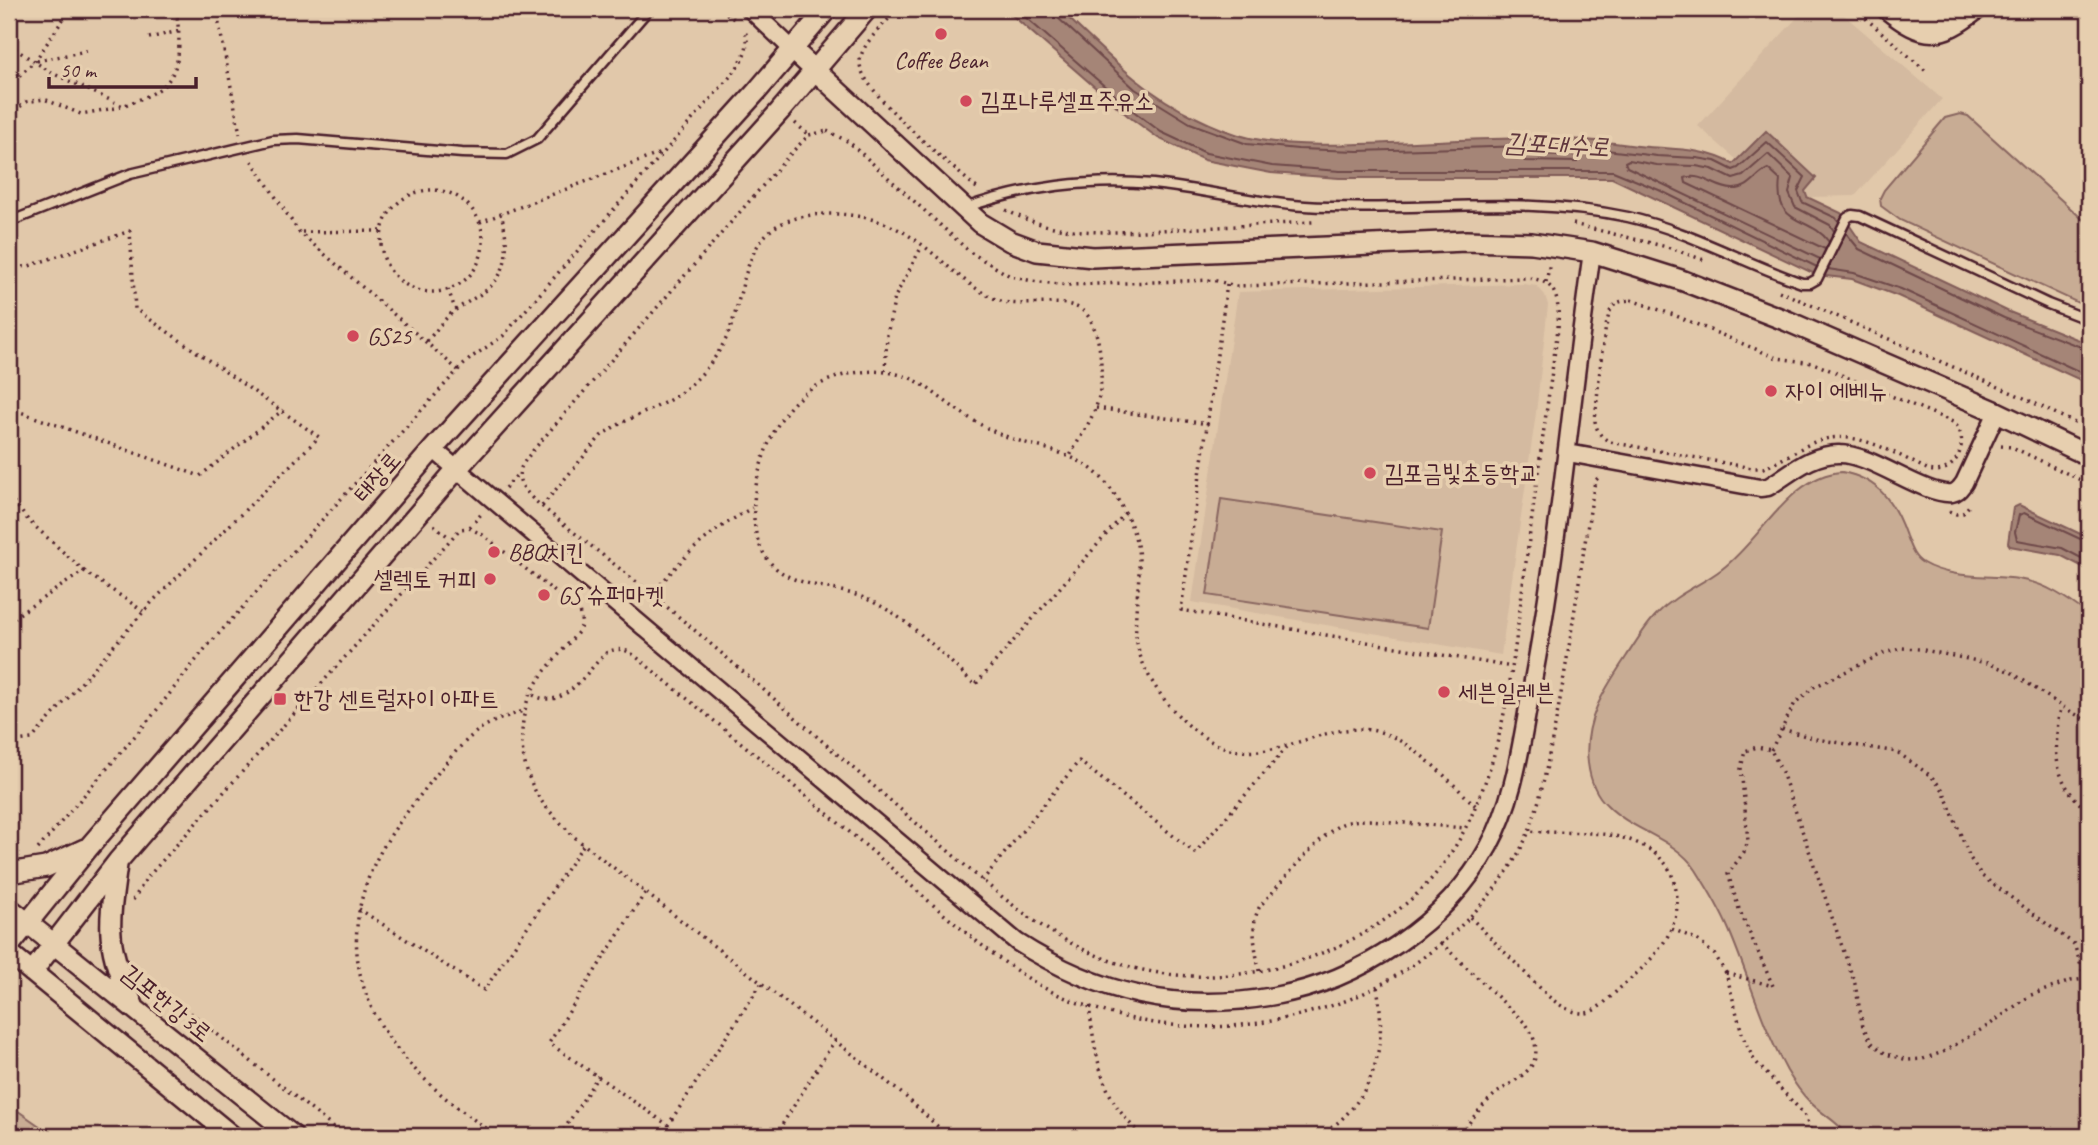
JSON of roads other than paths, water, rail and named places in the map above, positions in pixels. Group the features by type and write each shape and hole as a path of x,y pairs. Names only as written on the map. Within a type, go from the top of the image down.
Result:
{"street":[{"path":"750,9 963,209 994,234 1010,242 1037,251 1093,257 1466,241 1532,243 1592,252 1681,279 1732,299 1997,411 2089,456"},
{"name":"태장로","path":"9,946 89,848 433,449 748,101 827,9"},
{"path":"32,972 118,861 457,470 771,121 867,9"},
{"path":"1886,9 1909,26 1925,31 1942,31 1959,23 1977,9"},
{"path":"1907,9 1921,16 1936,15 1948,9"},
{"path":"433,449 1017,942 1063,970 1129,994 1178,1002 1219,1003 1289,993 1324,983 1376,958 1436,913 1458,890 1489,846 1507,804 1519,758 1538,659 1568,453 1592,252"},
{"path":"1568,453 1760,488 1816,458 1842,453 1927,487 1951,493 1958,491 1964,483 1997,411"},
{"path":"9,873 46,867 89,848"},
{"path":"118,861 109,918 110,944 118,971 135,1009"},
{"name":"김포한강3로","path":"9,908 293,1136"},
{"path":"9,953 232,1136"}],"lane":[{"path":"9,222 130,174 273,140 298,139 462,153 507,154 537,139 649,9"},
{"path":"963,209 1019,192 1122,183 1154,184 1306,206 1488,205 1566,208 1631,218 1671,230 1802,283 1817,279 1847,218 1860,215 2048,304 2089,320"}],"water":[{"name":"김포대수로","path":"1005,9 1059,9 1123,69 1157,95 1208,123 1250,138 1290,144 1331,145 1576,139 1696,151 1733,164 1766,131 1816,178 1805,191 1807,197 1841,213 1861,242 2007,311 2089,344 2089,384 1898,296 1852,279 1817,275 1612,178 1339,178 1271,173 1204,160 1158,138 1128,116"},
{"path":"2019,505 2089,538 2089,570 2060,555 2010,546 2008,543 2013,508"}],"place":[{"name":"Coffee Bean","path":"941,34"},
{"name":"김포나루셀프주유소","path":"966,101"},
{"name":"GS25","path":"353,336"},
{"name":"자이 에베뉴","path":"1771,391"},
{"name":"김포금빛초등학교","path":"1370,473"},
{"name":"BBQ치킨","path":"494,552"},
{"name":"셀렉토 커피","path":"490,579"},
{"name":"GS 슈퍼마켓","path":"544,595"},
{"name":"세븐일레븐","path":"1444,692"},
{"name":"한강 센트럴자이 아파트","path":"280,699"}]}
